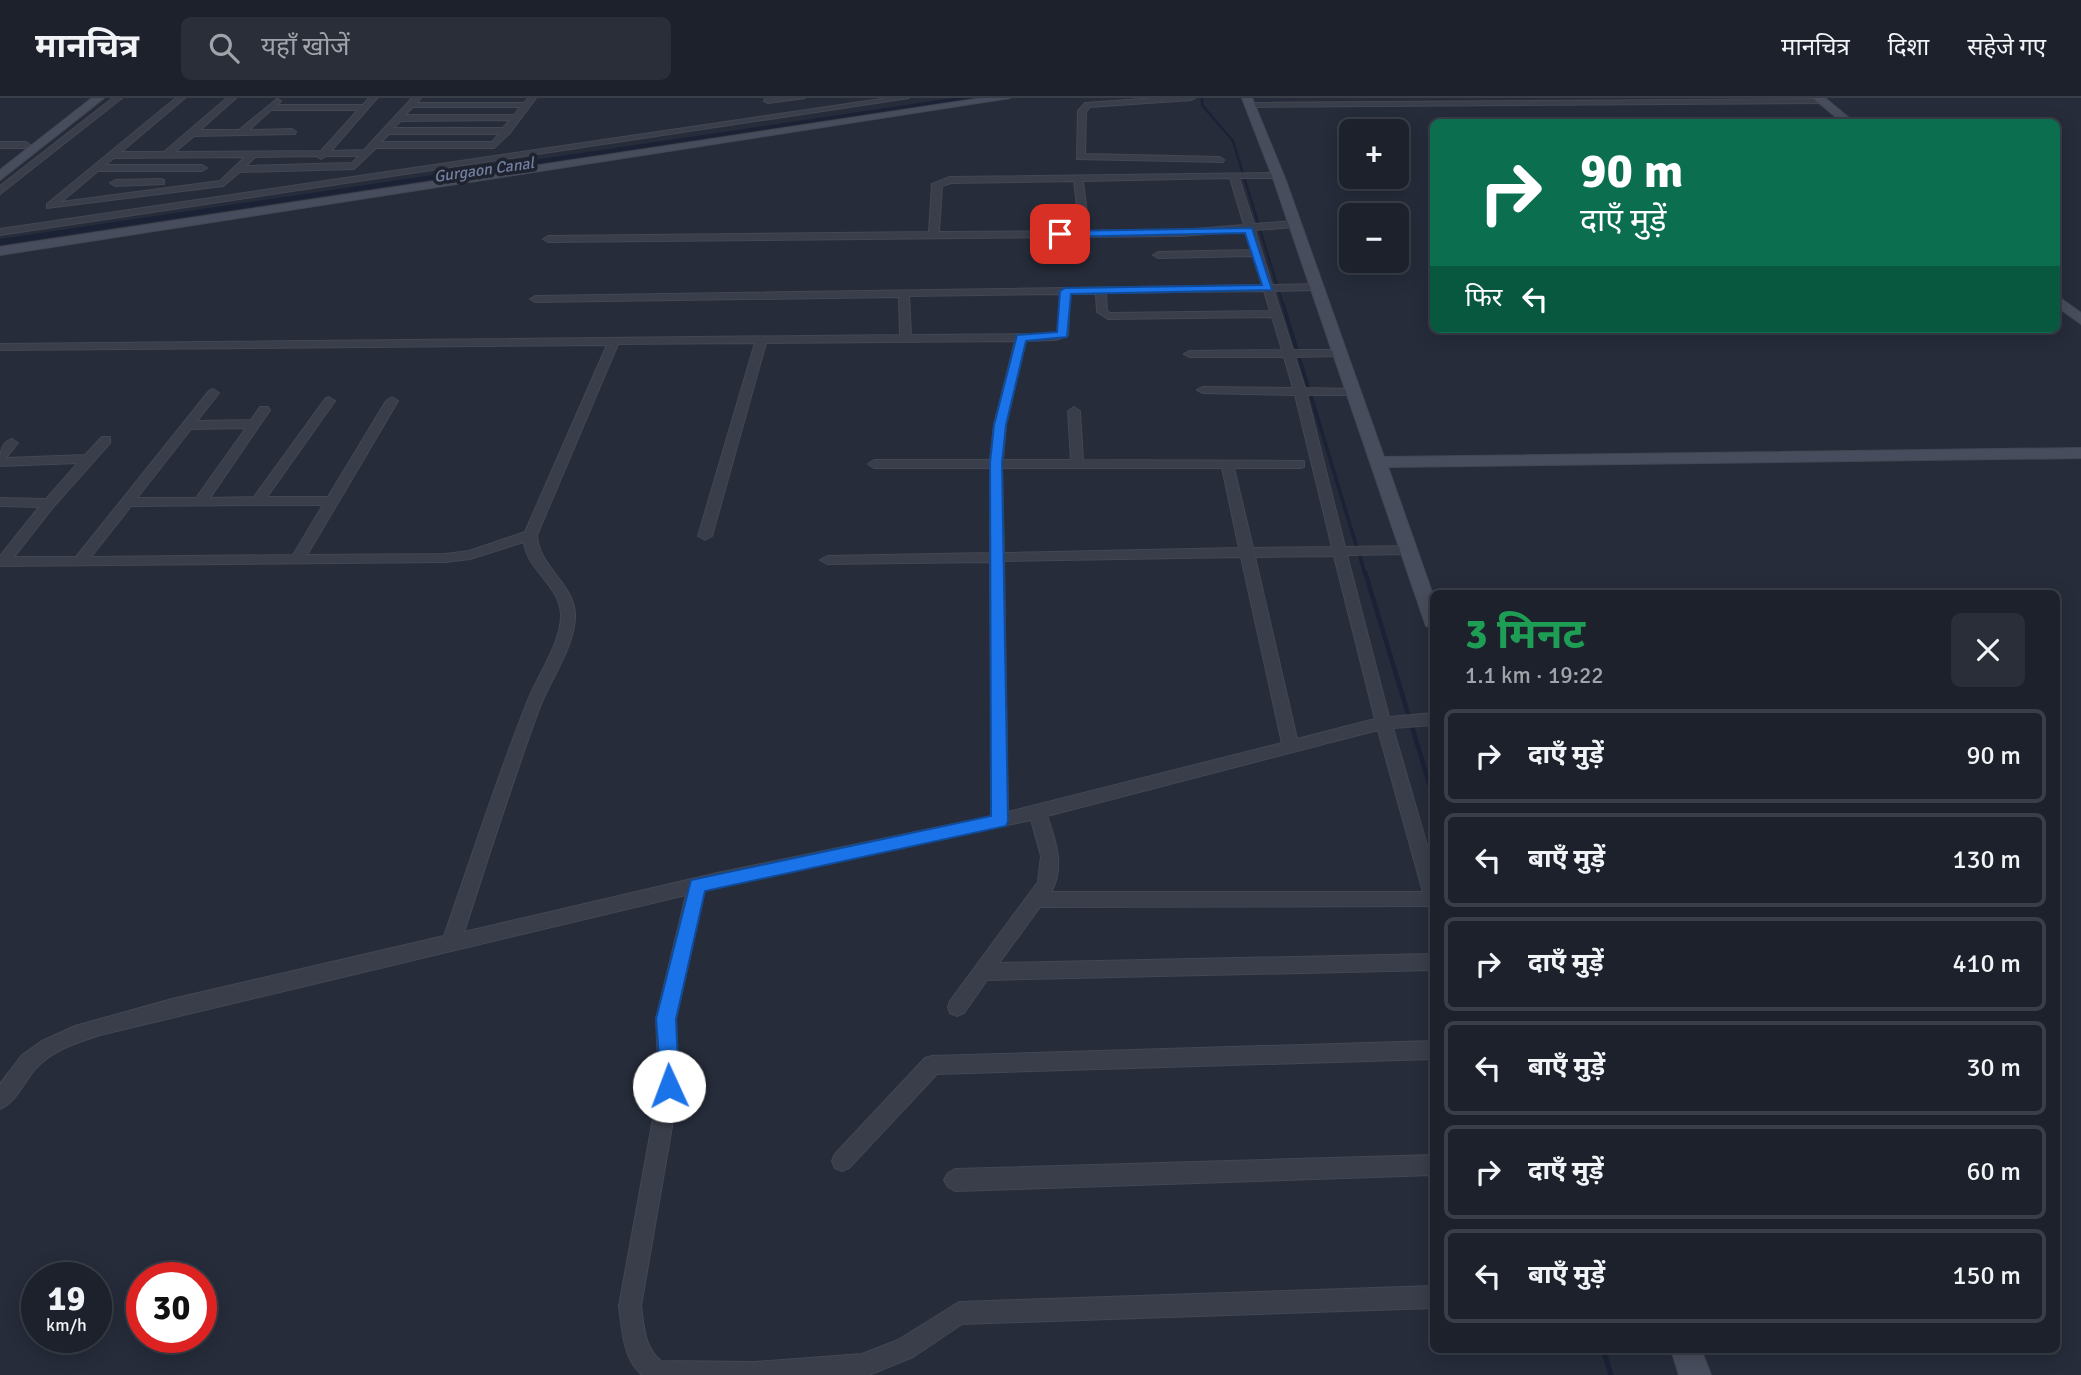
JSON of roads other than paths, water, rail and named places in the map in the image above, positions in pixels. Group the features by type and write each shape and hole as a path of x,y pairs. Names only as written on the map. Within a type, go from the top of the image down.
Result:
{"street":[{"path":"0,165 87,98"},
{"path":"0,176 99,98"},
{"path":"0,191 118,98"},
{"path":"181,98 50,206 183,185 218,154"},
{"path":"167,154 232,98"},
{"path":"243,132 279,98"},
{"path":"312,167 373,98"},
{"path":"769,98 769,101 774,102 796,98"},
{"path":"0,232 905,98"},
{"path":"0,251 1005,98"},
{"path":"1191,98 1087,105 1082,111 1080,157 1220,160"},
{"path":"1430,612 1278,175 1249,102 1820,99 1843,119"},
{"path":"237,169 354,166 413,102 529,101"},
{"path":"376,145 494,145 529,101"},
{"path":"307,116 315,107"},
{"path":"269,108 365,107"},
{"path":"399,118 517,117"},
{"path":"271,153 299,124"},
{"path":"387,131 507,131"},
{"path":"191,133 292,132"},
{"path":"0,145 26,145"},
{"path":"112,155 368,153"},
{"path":"115,183 223,183 253,154"},
{"path":"95,168 202,168"},
{"path":"95,200 132,168"},
{"path":"1242,175 1256,229 1257,253 1275,288 1276,314 1294,353 1306,392 1339,550 1399,721 1430,881"},
{"path":"934,236 937,184 944,181 1278,175"},
{"path":"1078,178 1085,234"},
{"path":"548,239 1085,234 1256,229 1295,224"},
{"path":"1158,255 1257,253"},
{"path":"535,299 1315,287"},
{"path":"0,347 1021,338 1063,335 1065,291"},
{"path":"1101,291 1102,312 1108,317 1276,314"},
{"path":"904,293 906,338"},
{"path":"2060,302 2081,320"},
{"path":"1000,821 996,463 1000,425 1021,338"},
{"path":"450,944 536,700 567,623 568,608 564,596 533,554 530,536 614,341"},
{"path":"705,536 761,341"},
{"path":"1190,354 1339,353"},
{"path":"1203,390 1353,392"},
{"path":"81,560 213,393"},
{"path":"257,502 329,401"},
{"path":"299,557 392,401"},
{"path":"200,502 264,410"},
{"path":"1074,411 1077,463"},
{"path":"187,425 255,424"},
{"path":"2,562 49,503 106,440"},
{"path":"0,460 12,443"},
{"path":"1377,462 2081,453"},
{"path":"0,460 87,459"},
{"path":"874,464 1300,464"},
{"path":"1227,464 1245,553 1291,746"},
{"path":"127,502 330,501"},
{"path":"0,502 49,503"},
{"path":"2,562 299,557 445,558 470,555 530,536"},
{"path":"827,560 1408,550"},
{"path":"0,1099 33,1058 54,1045 87,1032 172,1008 697,885 1000,821 1399,721 1430,719"},
{"path":"957,1007 1046,885 1052,867 1046,836 1036,810"},
{"path":"697,885 666,1019 669,1086 630,1306 635,1341 643,1361 657,1373 755,1374 862,1366 905,1349 959,1313 1430,1297"},
{"path":"1035,900 1430,897"},
{"path":"982,972 1430,962"},
{"path":"842,1161 932,1065 1430,1050"},
{"path":"955,1180 1430,1165"},
{"path":"1687,1353 1695,1375"}],"waterway":[{"name":"Gurgaon Canal","path":"0,242 968,98"},
{"path":"1202,98 1202,105 1233,141 1283,305"},
{"path":"1283,304 1357,548"},
{"path":"1360,557 1365,574"},
{"path":"1365,572 1430,786"},
{"path":"1604,1353 1611,1375"}]}
